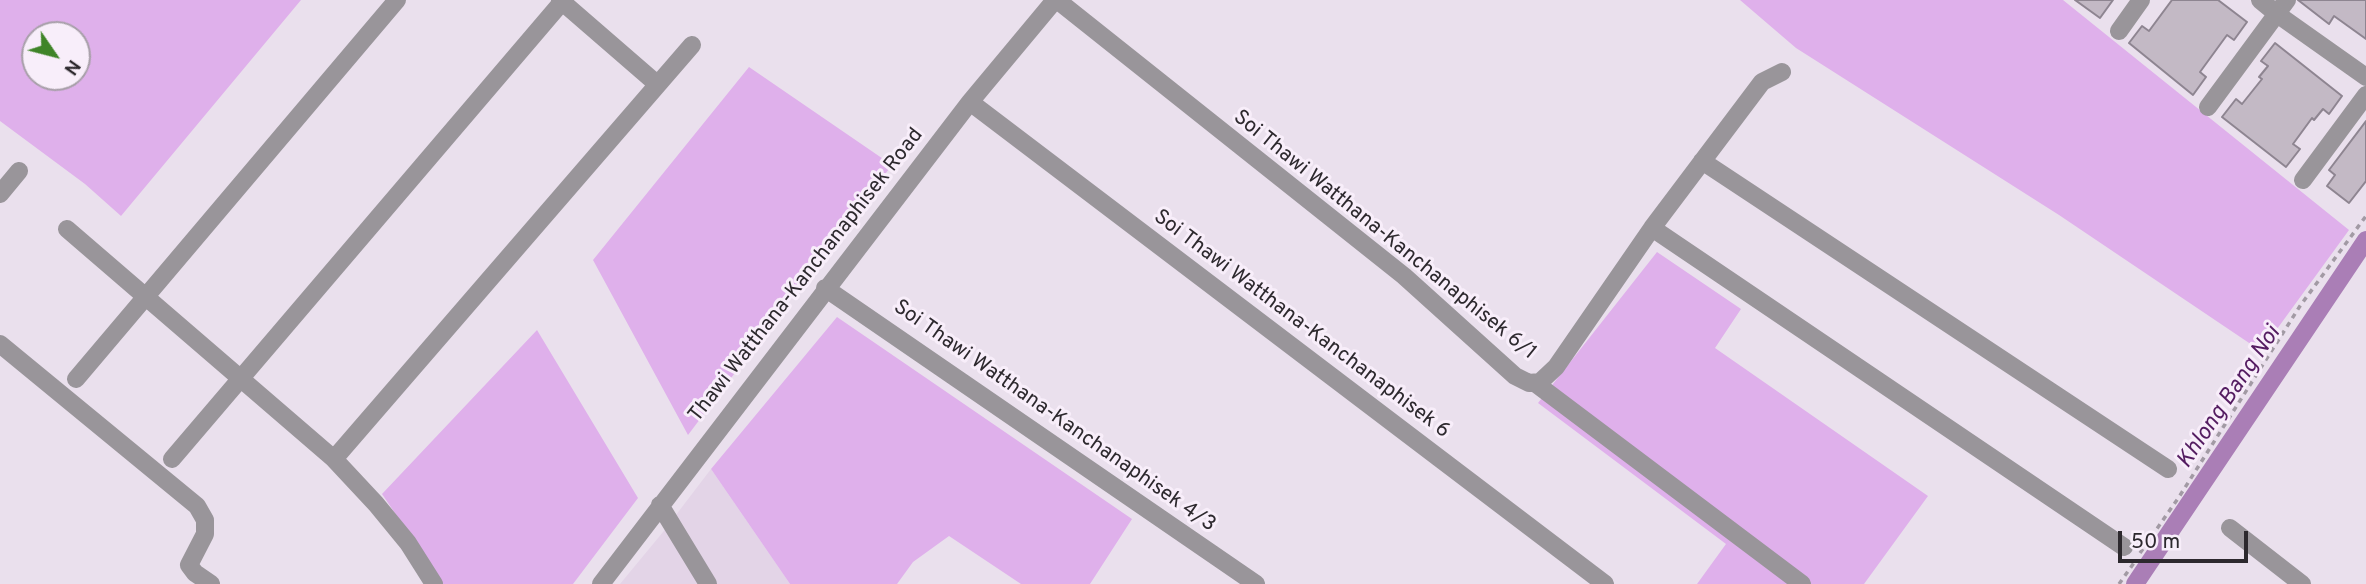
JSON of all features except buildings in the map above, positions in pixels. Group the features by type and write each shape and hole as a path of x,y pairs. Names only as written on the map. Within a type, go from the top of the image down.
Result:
{"street":[{"path":"76,379 397,0"},
{"name":"Thawi Watthana-Kanchanaphisek Road","path":"610,579 660,505 825,288 970,102 1056,0"},
{"name":"Soi Thawi Watthana-Kanchanaphisek 6/1","path":"1056,0 1404,276 1515,376 1529,383 1535,383 1547,376 1556,367 1652,228 1762,82 1782,72"},
{"path":"2119,31 2141,0"},
{"path":"2260,0 2282,7 2366,77"},
{"path":"172,459 561,1 657,84"},
{"path":"2208,107 2282,7"},
{"path":"334,459 692,45"},
{"path":"2303,180 2366,95"},
{"name":"Soi Thawi Watthana-Kanchanaphisek 6","path":"970,102 1605,584"},
{"path":"1702,161 2168,469"},
{"path":"0,194 19,170"},
{"path":"1652,228 2124,547"},
{"path":"67,229 334,459 408,543 434,584"},
{"name":"Soi Thawi Watthana-Kanchanaphisek 4/3","path":"825,288 1256,584"},
{"path":"0,344 197,506 205,520 205,534 189,565 195,573 211,584"},
{"path":"1535,383 1802,584"},
{"path":"660,505 708,584"},
{"path":"2230,528 2302,584"}],"path":[{"path":"2119,584 2179,497 2300,306 2366,216"}],"shaded area":[{"path":"0,0 301,0 121,216 85,184 0,121"},
{"path":"1740,0 2063,0 2349,230 2261,351 2059,215 1796,48"},
{"path":"749,67 892,165 688,435 593,260"},
{"path":"1657,252 1741,309 1715,348 1928,496 1864,584 1697,584 1726,544 1538,403"},
{"path":"837,317 1132,519 1090,584 1021,584 949,536 913,562 897,584 790,584 711,469"},
{"path":"537,330 638,498 573,584 443,584 382,494"},
{"path":"711,469 790,584 620,584 663,532"}],"waterway":[{"name":"Khlong Bang Noi","path":"2135,584 2366,240"}]}
